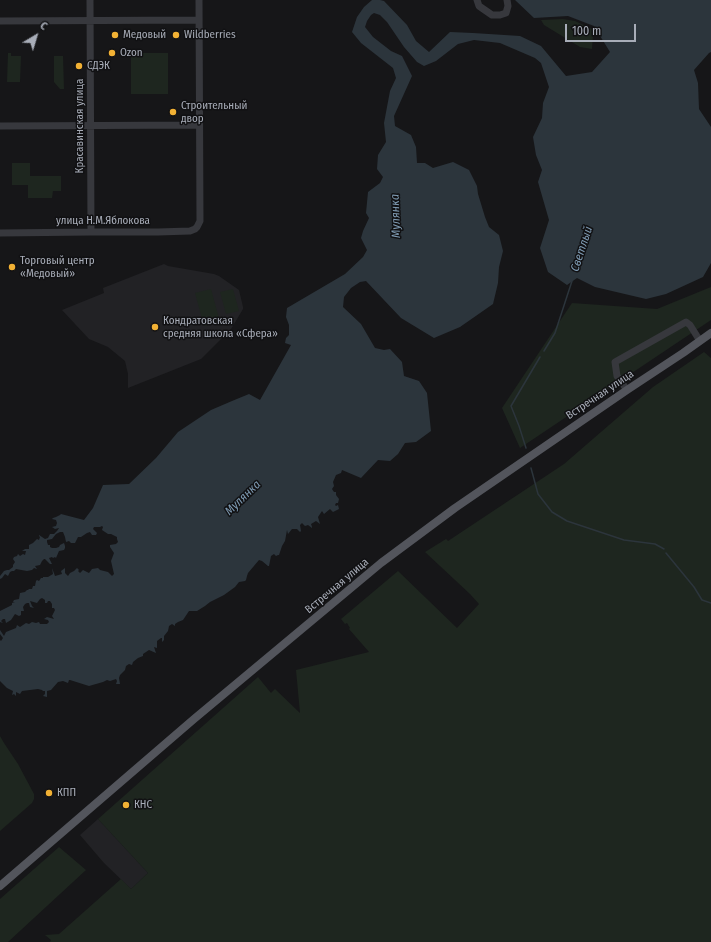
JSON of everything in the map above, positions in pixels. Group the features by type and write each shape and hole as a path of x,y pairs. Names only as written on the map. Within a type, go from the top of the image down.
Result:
{"main road":[{"name":"Встречная улица","path":"0,886 194,719 381,563 455,508 711,333"}],"street":[{"name":"Красавинская улица","path":"90,0 91,232"},
{"path":"0,126 199,125 199,0"},
{"path":"477,0 479,6 492,15 500,16 506,13 508,6 507,0"},
{"path":"0,21 199,20"},
{"name":"улица Н.М.Яблокова","path":"0,233 158,232 195,229 200,221 199,125"},
{"path":"627,390 617,376 615,362 686,322 690,325 700,341"}],"shaded area":[{"path":"563,19 575,21 592,29 592,49 580,47 544,25 541,20"},
{"path":"8,53 11,53 11,56 21,56 20,82 7,82"},
{"path":"131,53 168,53 168,94 131,94"},
{"path":"54,56 63,56 64,89 60,89 54,82"},
{"path":"12,163 30,163 30,176 61,176 61,191 53,191 52,198 28,198 28,185 12,185"},
{"name":"Кондратовская средняя школа «Сфера»","path":"164,264 219,276 239,290 243,309 231,329 201,359 128,388 128,374 125,361 108,347 89,339 62,310 104,293 103,288"},
{"path":"711,287 711,320 520,448 502,408 572,303 657,309"},
{"path":"211,289 220,322 204,326 195,293"},
{"path":"233,289 239,311 226,314 220,292"},
{"path":"704,352 711,358 711,942 50,942 51,940 45,935 59,934 121,879 131,889 148,873 98,819 258,677 271,693 275,689 300,713 296,670 369,652 349,629 350,628 347,623 345,624 341,619 398,571 457,628 479,604 425,552 446,539 448,541 564,464 653,387"},
{"path":"0,736 18,764 34,794 34,799 32,803 0,831"},
{"path":"98,819 148,873 131,889 104,863 80,835"},
{"path":"59,847 86,870 8,942 0,942 0,899"}],"water":[{"name":"Мулянка","path":"372,0 384,1 407,25 416,41 429,52 450,32 520,36 541,46 566,76 592,72 610,52 594,26 568,16 534,18 515,0 711,0 711,52 694,70 698,83 699,109 711,127 711,263 703,277 666,294 646,299 595,287 577,278 567,285 548,272 540,248 549,220 538,182 542,170 536,155 533,137 542,118 543,103 549,87 541,63 535,58 500,43 474,40 458,44 436,61 424,66 417,62 404,47 387,22 380,15 374,13 367,21 365,27 373,37 391,51 402,56 412,76 394,116 395,126 411,135 416,147 417,163 425,163 433,168 453,162 469,170 477,186 478,194 489,227 499,235 503,251 493,304 460,327 434,338 401,318 366,281 360,282 351,288 344,297 343,307 361,324 375,348 384,350 390,349 402,362 404,376 419,381 427,393 431,431 416,442 405,443 398,454 390,461 378,460 361,478 342,470 341,473 336,475 332,489 336,492 339,499 338,503 335,505 338,505 339,509 333,512 330,509 324,514 322,511 318,517 320,524 316,521 311,524 312,528 308,525 305,526 302,523 300,525 300,532 297,529 292,529 288,534 287,530 285,541 279,555 276,556 274,554 271,556 269,566 259,560 248,573 245,581 239,582 224,595 197,611 189,611 183,620 175,624 175,626 172,624 169,626 168,631 164,636 164,640 162,642 161,638 157,641 157,648 154,647 156,653 149,650 133,662 132,665 129,664 126,666 119,678 120,684 116,684 116,679 110,681 107,680 89,686 69,680 68,683 63,681 58,682 51,690 47,691 47,697 43,696 45,691 38,689 22,691 20,694 16,692 16,696 14,694 12,695 13,691 7,688 0,681 0,640 1,641 3,638 0,634 0,630 4,636 6,632 16,628 17,625 20,627 26,623 29,624 32,622 47,624 49,622 48,620 44,619 47,617 54,619 52,616 55,610 52,608 50,601 45,603 45,600 42,598 37,603 30,601 34,608 30,607 29,603 25,604 23,607 24,611 21,611 21,615 19,616 15,614 11,620 6,623 5,619 1,621 3,623 0,622 0,611 12,605 12,603 15,602 13,602 14,600 19,599 20,593 29,590 28,589 32,589 37,580 39,581 43,577 48,577 53,574 52,568 55,576 62,574 61,571 65,568 65,573 68,576 77,568 80,573 83,570 89,573 92,569 98,568 108,572 112,576 114,574 111,561 114,553 110,545 118,542 117,537 102,530 102,526 94,527 93,529 97,533 96,535 92,535 90,532 87,533 81,537 78,537 75,543 71,543 69,541 66,542 63,532 60,532 52,539 47,540 48,545 52,548 59,547 64,543 65,546 64,550 59,551 56,558 49,558 52,564 44,559 40,565 35,566 37,569 34,568 27,571 16,569 10,572 8,576 5,574 0,579 0,576 4,571 13,567 15,562 13,559 14,557 18,554 20,556 23,554 25,555 26,551 22,551 29,549 29,545 37,539 39,540 39,535 45,539 48,538 50,534 54,534 57,531 59,528 55,529 52,527 56,526 57,523 56,520 52,519 53,518 61,514 84,520 93,508 103,485 129,484 156,458 178,432 211,410 249,394 260,400 291,345 285,343 286,338 289,335 289,325 286,317 287,308 345,274 363,257 367,250 361,238 369,218 366,213 368,192 380,183 383,177 377,169 378,155 386,142 384,123 390,91 396,78 393,68 361,43 352,32 357,17 364,7"}],"waterway":[{"name":"Светлый","path":"544,351 555,333 572,281"},
{"name":"Светлый","path":"526,448 511,406 540,357"},
{"name":"Светлый","path":"531,468 538,494 552,512 567,521 624,540 655,544 664,549"},
{"path":"666,553 694,587 702,600 711,603"}],"place":[{"name":"Медовый","path":"115,35"},
{"name":"Wildberries","path":"176,35"},
{"name":"Ozon","path":"112,53"},
{"name":"СДЭК","path":"79,66"},
{"name":"Строительный двор","path":"173,112"},
{"name":"Торговый центр «Медовый»","path":"12,267"},
{"name":"Кондратовская средняя школа «Сфера»","path":"155,327"},
{"name":"КПП","path":"49,793"},
{"name":"КНС","path":"126,805"}]}
